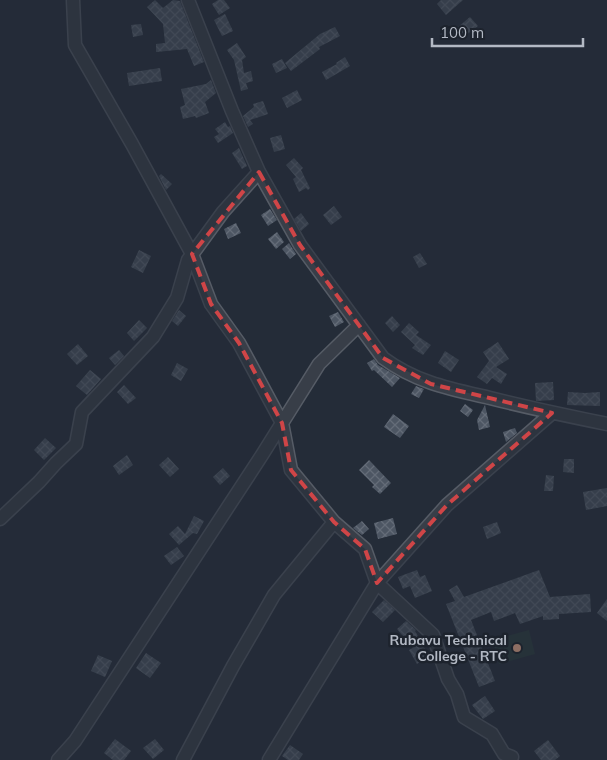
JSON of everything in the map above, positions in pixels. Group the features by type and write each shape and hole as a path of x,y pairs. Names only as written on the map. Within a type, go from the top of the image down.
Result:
{"street":[{"path":"73,0 75,46 123,128 192,254 211,304 239,343 282,423 291,470 334,522 365,549 377,583 433,635 448,679 457,694 464,717 492,734 504,754 512,757"},
{"path":"188,0 232,111 259,172 300,245 383,358 413,376 432,384 552,412 603,423 607,410"},
{"path":"0,519 76,444 82,412 153,337 176,298 188,260 223,212 259,172"},
{"path":"58,760 75,740 319,364 358,325"},
{"path":"272,759 377,583 447,505 552,412"},
{"path":"184,760 233,666 274,595 334,522"}],"highlighted area":[{"path":"259,172 300,245 383,358 431,384 552,413 447,505 377,583 365,549 334,522 291,470 282,423 239,343 211,304 192,254"}],"shaded area":[{"path":"529,630 535,654 499,664 493,640"}],"building":[{"path":"155,0 163,8 173,0 180,1 204,62 194,66 187,49 156,52 156,44 165,43 163,24 147,7"},
{"path":"218,0 224,0 230,8 219,15 212,4"},
{"path":"441,0 463,0 446,15 437,4"},
{"path":"225,14 233,31 222,36 214,20"},
{"path":"470,17 478,26 465,36 458,27"},
{"path":"141,24 143,35 133,37 131,25"},
{"path":"335,27 340,36 319,47 320,49 291,71 285,63 320,34"},
{"path":"237,43 246,57 242,60 244,73 251,71 253,81 246,83 248,89 241,91 234,60 227,50"},
{"path":"345,57 350,66 326,80 322,72"},
{"path":"282,59 287,68 276,73 272,64"},
{"path":"160,68 162,81 129,86 127,73"},
{"path":"211,80 216,93 205,102 209,113 196,118 195,116 183,119 180,107 185,105 181,89 206,84"},
{"path":"297,90 302,100 287,108 282,98"},
{"path":"263,101 268,114 250,120 253,124 248,127 243,116 254,107 253,104"},
{"path":"225,122 228,127 230,126 233,133 218,143 214,137 219,134 215,129"},
{"path":"281,135 285,149 274,152 270,138"},
{"path":"239,148 247,166 242,169 232,153"},
{"path":"294,158 303,168 301,170 310,188 308,190 306,188 299,192 293,179 296,177 286,165"},
{"path":"161,174 172,184 166,190 159,176"},
{"path":"334,206 342,217 331,225 323,215"},
{"path":"270,209 277,220 268,226 261,215"},
{"path":"301,213 309,224 301,231 294,219"},
{"path":"236,223 241,233 228,239 224,229"},
{"path":"277,232 284,242 276,249 268,239"},
{"path":"289,243 296,254 290,259 282,249"},
{"path":"139,250 151,256 143,273 131,267"},
{"path":"420,253 427,264 419,268 413,257"},
{"path":"179,310 186,316 178,326 172,321"},
{"path":"338,312 344,322 335,327 329,316"},
{"path":"392,316 400,325 393,332 385,323"},
{"path":"139,320 147,328 134,341 127,333"},
{"path":"409,323 419,332 416,335 431,345 423,355 412,348 415,345 401,332"},
{"path":"498,342 509,359 496,367 507,374 501,384 492,378 487,384 477,377 489,361 483,352"},
{"path":"78,344 88,356 77,365 67,354"},
{"path":"119,350 124,356 115,365 109,358"},
{"path":"445,351 459,360 451,372 438,363"},
{"path":"374,359 378,365 400,378 392,387 374,370 372,371 367,363"},
{"path":"177,363 188,369 181,381 171,375"},
{"path":"90,370 101,379 87,395 76,386"},
{"path":"553,382 554,400 536,401 535,383"},
{"path":"124,385 136,398 128,404 117,392"},
{"path":"416,386 424,389 419,398 411,394"},
{"path":"568,392 600,392 600,406 567,405"},
{"path":"465,404 473,410 468,417 460,411"},
{"path":"485,405 490,427 479,430 477,420"},
{"path":"393,414 409,426 400,438 384,427"},
{"path":"515,428 517,433 506,442 503,432"},
{"path":"45,438 56,448 44,460 34,450"},
{"path":"127,455 133,465 119,475 113,466"},
{"path":"168,457 179,469 170,477 159,465"},
{"path":"564,459 574,459 574,473 563,472"},
{"path":"369,460 391,483 380,494 359,470"},
{"path":"223,468 230,476 220,485 213,477"},
{"path":"546,475 554,476 553,491 544,491"},
{"path":"607,488 607,506 586,510 583,492"},
{"path":"194,516 204,521 197,534 193,533 179,545 169,534 178,526 185,534"},
{"path":"393,518 397,534 378,539 374,523"},
{"path":"362,521 369,529 362,535 353,528"},
{"path":"497,522 501,533 487,539 483,527"},
{"path":"177,547 184,556 171,565 164,556"},
{"path":"417,570 420,577 425,575 432,591 415,598 410,586 403,589 398,577"},
{"path":"539,570 550,597 590,594 591,612 559,614 559,619 543,620 543,616 520,624 515,613 494,621 491,612 471,620 495,681 479,687 446,604 455,601 449,590 457,585 464,597"},
{"path":"607,599 607,621 597,613"},
{"path":"384,600 395,610 383,622 372,612"},
{"path":"406,621 416,630 429,656 417,664 409,650 413,648 397,629"},
{"path":"146,653 161,663 150,678 136,668"},
{"path":"98,655 112,661 105,677 91,671"},
{"path":"485,696 495,711 483,719 472,705"},
{"path":"115,739 131,751 124,760 113,760 104,753"},
{"path":"155,739 164,750 153,759 143,748"},
{"path":"548,740 560,756 555,760 541,760 534,751"},
{"path":"290,745 303,754 299,760 288,760 282,756"}],"place":[{"name":"Rubavu Technical College - RTC","path":"517,648"}]}
